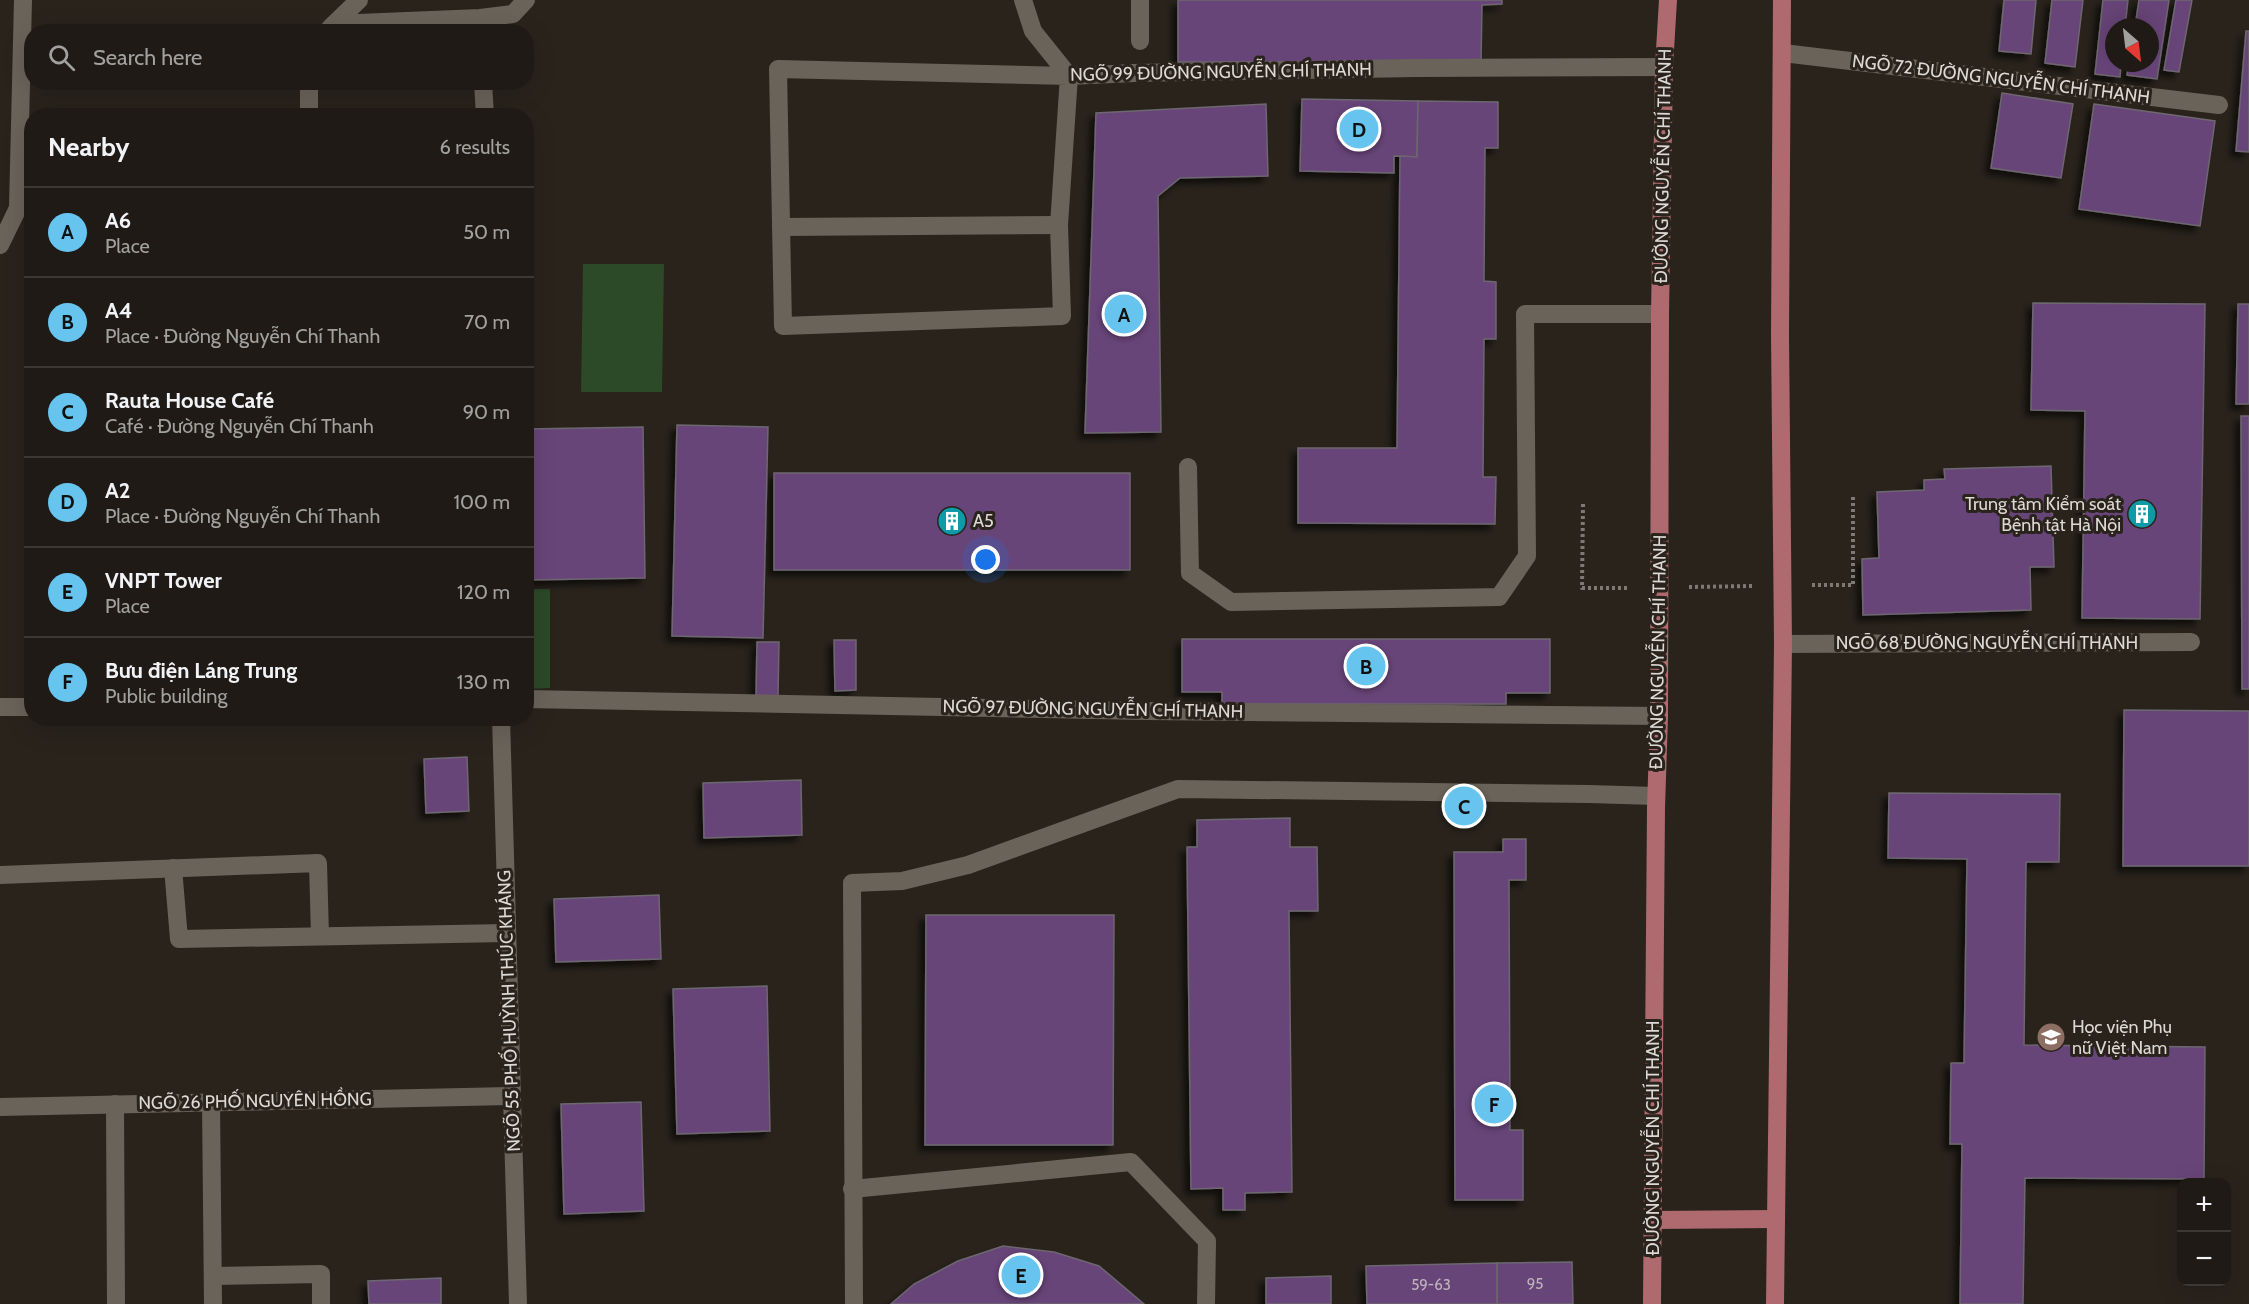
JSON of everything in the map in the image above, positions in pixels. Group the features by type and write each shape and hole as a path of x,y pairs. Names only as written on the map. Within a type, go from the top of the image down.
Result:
{"main road":[{"name":"ĐƯỜNG NGUYỄN CHÍ THANH","path":"1652,1304 1656,796 1659,716 1660,314 1664,67 1668,0"},
{"path":"1775,1304 1783,644 1780,335 1782,0"},
{"path":"1653,1220 1776,1220"}],"street":[{"path":"0,245 18,208 22,0"},
{"path":"335,24 359,0"},
{"path":"483,24 513,14 526,0"},
{"path":"1023,0 1033,31 1069,76 1059,225 1062,316 783,326 781,226 1059,225"},
{"path":"1140,0 1140,41"},
{"name":"NGÕ 72 ĐƯỜNG NGUYỄN CHÍ THANH","path":"1783,53 2219,105"},
{"name":"NGÕ 99 ĐƯỜNG NGUYỄN CHÍ THANH","path":"781,226 778,69 1069,76 1403,68 1664,67"},
{"path":"309,90 309,108"},
{"path":"483,90 485,108"},
{"path":"1188,467 1190,573 1231,602 1499,597 1527,556 1526,314 1660,314"},
{"name":"NGÕ 68 ĐƯỜNG NGUYỄN CHÍ THANH","path":"1783,644 2191,642"},
{"name":"NGÕ 97 ĐƯỜNG NGUYỄN CHÍ THANH","path":"534,699 1134,711 1659,716"},
{"path":"0,707 24,707"},
{"name":"NGÕ 55 PHỐ HUỲNH THÚC KHÁNG","path":"501,726 518,1304"},
{"path":"854,1304 852,883 902,880 968,865 1178,789 1656,796"},
{"path":"0,874 318,863 320,936"},
{"path":"173,868 179,939 506,933"},
{"name":"NGÕ 26 PHỐ NGUYÊN HỒNG","path":"0,1107 511,1096"},
{"path":"211,1102 213,1304"},
{"path":"115,1104 116,1304"},
{"path":"852,1189 1131,1162 1207,1241 1206,1304"},
{"path":"213,1276 321,1274 321,1304"}],"path":[{"path":"1806,585 1852,585 1853,494"},
{"path":"1583,504 1582,588 1641,587"},
{"path":"1688,587 1759,586"}],"green space":[{"path":"583,264 664,264 662,392 581,392"},
{"path":"534,589 550,589 550,688 534,689"}],"building":[{"path":"1178,0 1502,0 1502,4 1482,5 1481,62 1178,62"},
{"path":"2004,0 2036,0 2031,54 1999,51"},
{"path":"2052,0 2083,0 2075,67 2045,63"},
{"path":"2103,0 2128,0 2126,18 2105,18 2105,72 2120,72 2120,77 2095,74"},
{"path":"2139,0 2169,0 2159,66 2159,18 2136,18"},
{"path":"2176,0 2192,0 2179,72 2164,70"},
{"path":"2246,31 2249,31 2249,152 2236,151"},
{"path":"2128,72 2158,72 2157,79 2127,75"},
{"path":"2002,93 2073,104 2061,178 1991,168"},
{"path":"1302,99 1418,101 1417,157 1394,156 1394,173 1300,171"},
{"path":"1418,101 1498,102 1498,148 1485,148 1484,281 1496,282 1496,339 1484,339 1483,477 1496,477 1495,524 1298,523 1298,448 1397,448 1400,156 1417,157"},
{"path":"1266,104 1268,176 1180,178 1158,196 1161,432 1085,433 1096,113"},
{"path":"2094,104 2215,121 2200,226 2079,209"},
{"name":"Trung tâm Kiểm soát Bệnh tật Hà Nội","path":"2033,303 2205,304 2200,619 2082,618 2085,411 2031,410"},
{"path":"2238,304 2249,304 2249,404 2236,404"},
{"path":"2241,416 2249,416 2249,689 2242,689"},
{"path":"677,425 768,427 763,638 672,636"},
{"path":"643,427 645,578 534,580 534,429"},
{"path":"2051,466 2054,567 2030,567 2031,610 1863,615 1862,559 1879,558 1877,492 1924,490 1924,480 1945,479 1944,469"},
{"name":"A5","path":"774,473 1130,473 1130,570 774,570"},
{"path":"1182,639 1550,639 1550,693 1506,693 1506,704 1222,704 1222,692 1182,692"},
{"path":"834,640 856,640 856,690 835,691"},
{"path":"757,642 779,642 778,697 756,697"},
{"path":"2124,710 2249,711 2249,866 2123,866"},
{"path":"467,757 469,811 426,813 424,759"},
{"path":"801,780 802,835 704,838 703,783"},
{"path":"1889,793 2060,794 2059,862 2026,862 2024,1045 2205,1047 2204,1178 2025,1178 2023,1304 1960,1304 1962,1144 1950,1144 1951,1063 1964,1063 1967,859 1888,858"},
{"path":"1290,818 1290,847 1317,847 1318,911 1289,911 1292,1192 1245,1193 1245,1210 1223,1210 1223,1188 1191,1189 1187,847 1197,847 1197,820"},
{"path":"1503,839 1526,839 1526,880 1509,880 1510,1130 1523,1130 1523,1200 1455,1200 1454,852 1503,852"},
{"path":"659,895 661,959 556,962 554,899"},
{"path":"926,915 1114,915 1113,1145 925,1145"},
{"path":"767,986 770,1131 677,1134 673,989"},
{"path":"641,1102 644,1211 564,1214 561,1104"},
{"path":"1003,1246 1054,1252 1099,1266 1144,1304 891,1304 914,1284 958,1261"},
{"path":"1572,1262 1573,1304 1497,1304 1497,1263"},
{"path":"1497,1263 1497,1304 1367,1304 1366,1266"},
{"path":"1331,1276 1331,1304 1266,1304 1266,1278"},
{"path":"441,1278 441,1304 369,1304 368,1281"}],"place":[{"name":"A2","path":"1359,129"},
{"name":"A6","path":"1124,314"},
{"name":"Trung tâm Kiểm soát Bệnh tật Hà Nội","path":"2142,514"},
{"name":"A5","path":"952,521"},
{"name":"A4","path":"1366,666"},
{"name":"Rauta House Café","path":"1464,806"},
{"name":"Học viện Phụ nữ Việt Nam","path":"2051,1037"},
{"name":"Bưu điện Láng Trung","path":"1494,1104"},
{"name":"VNPT Tower","path":"1021,1275"}]}
